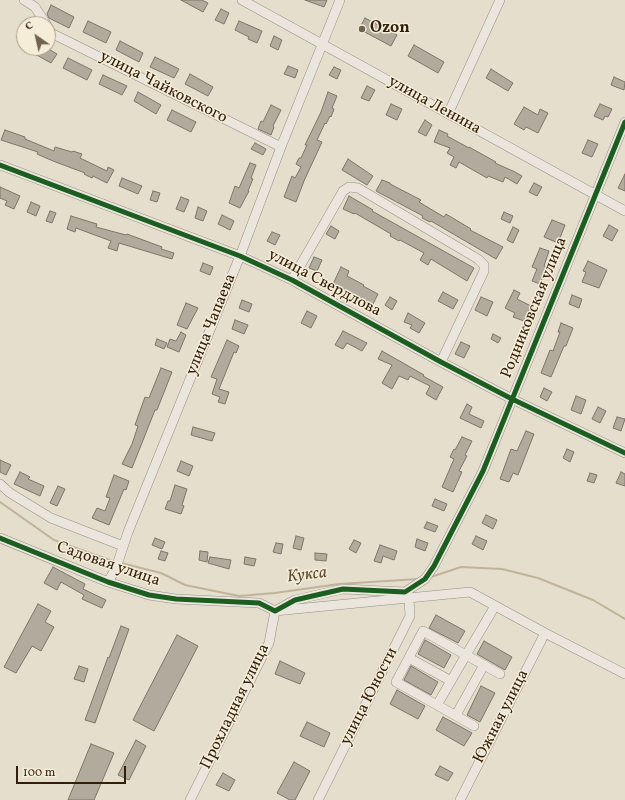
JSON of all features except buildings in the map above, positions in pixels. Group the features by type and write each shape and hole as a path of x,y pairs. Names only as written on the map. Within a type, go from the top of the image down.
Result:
{"street":[{"path":"24,0 35,7 41,16"},
{"name":"улица Ленина","path":"242,0 625,211"},
{"name":"улица Чапаева","path":"108,582 118,563 123,546 240,256 281,147 340,0"},
{"path":"448,114 500,0"},
{"name":"улица Чайковского","path":"56,33 281,147"},
{"name":"Родниковская улица","path":"407,595 425,579 434,566 483,471 625,122"},
{"name":"улица Свердлова","path":"0,165 240,256 292,280 441,362 512,399 625,453"},
{"path":"292,280 343,191 349,187 358,188 478,259 484,265 484,271 441,362"},
{"path":"0,484 10,493 51,518 123,546"},
{"name":"Садовая улица","path":"0,538 108,582 149,595 176,600 259,603 275,611"},
{"path":"275,611 295,600 343,589 407,595"},
{"path":"275,611 407,595 470,592 625,674"},
{"name":"улица Юности","path":"318,800 410,616 407,595"},
{"path":"437,704 495,606"},
{"name":"Прохладная улица","path":"190,800 269,643 275,611"},
{"path":"474,726 396,682 423,631 500,674"},
{"name":"Южная улица","path":"460,800 545,633"},
{"path":"409,658 450,681"},
{"path":"456,715 484,665"}],"waterway":[{"name":"Кукса","path":"0,502 54,540 115,562"},
{"name":"Кукса","path":"121,563 161,573 185,585 239,596 275,593 339,584 419,579"},
{"name":"Кукса","path":"431,577 461,567 502,569 538,578 593,600 625,619"}],"cycle path":[{"path":"0,538 108,582 149,595 176,599 259,603 275,611 295,600 343,589 405,592 425,579 434,566 483,471 625,122"},
{"path":"0,165 240,256 292,280 441,362 512,399 625,453"}],"place":[{"name":"Ozon","path":"362,29"}]}
